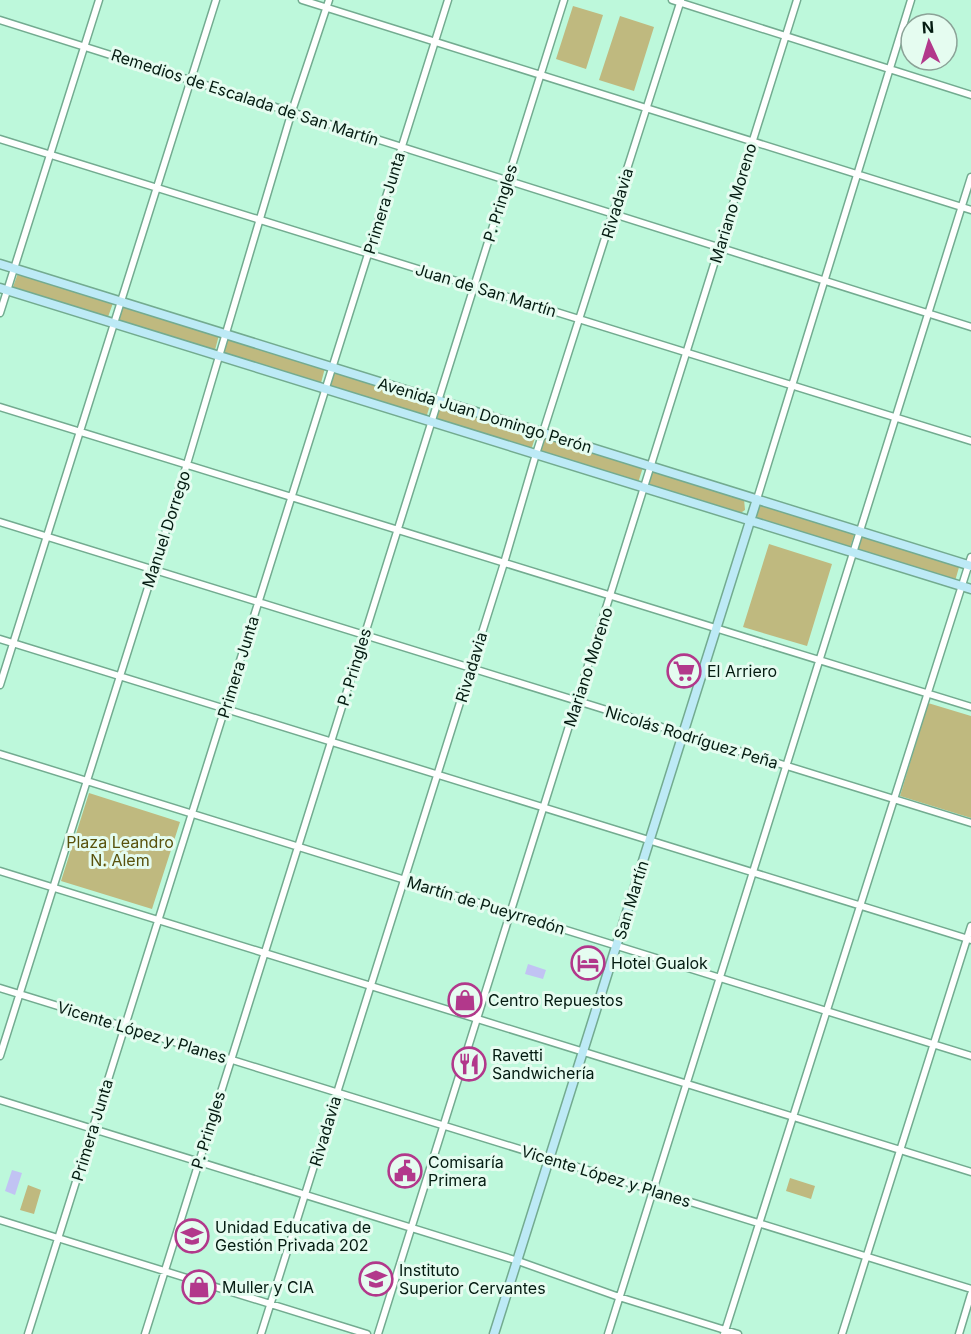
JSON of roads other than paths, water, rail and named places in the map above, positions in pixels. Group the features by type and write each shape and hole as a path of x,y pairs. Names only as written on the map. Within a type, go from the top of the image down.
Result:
{"main road":[{"name":"Avenida Juan Domingo Perón","path":"0,264 757,500 970,563"},
{"name":"Avenida Juan Domingo Perón","path":"4,289 971,589"},
{"name":"San Martín","path":"494,1334 757,500"}],"street":[{"path":"0,313 4,289 14,268 99,0"},
{"path":"0,685 216,0"},
{"path":"302,0 971,210"},
{"name":"Manuel Dorrego","path":"0,1056 187,465 292,111 329,0"},
{"name":"Primera Junta","path":"28,1334 448,0"},
{"name":"P. Pringles","path":"145,1334 564,0"},
{"path":"672,0 971,95"},
{"name":"Mariano Moreno","path":"378,1334 797,0"},
{"path":"757,500 856,174 892,69 911,0"},
{"name":"Rivadavia","path":"261,1334 504,563 542,433 681,2"},
{"name":"Remedios de Escalada de San Martín","path":"0,20 971,327"},
{"name":"Juan de San Martín","path":"0,139 971,441"},
{"path":"608,1334 721,979 787,766 817,660 930,314 971,177"},
{"path":"0,407 971,707"},
{"name":"Nicolás Rodríguez Peña","path":"0,522 971,823"},
{"path":"725,1332 970,563"},
{"path":"0,639 969,939"},
{"name":"Martín de Pueyrredón","path":"0,754 971,1056"},
{"path":"0,871 971,1172"},
{"path":"842,1334 969,939 971,926"},
{"name":"Vicente López y Planes","path":"0,988 971,1289"},
{"path":"0,1100 518,1260 619,1297 725,1332 738,1334"},
{"path":"0,1220 367,1334"},
{"path":"959,1334 971,1294"}],"water":[{"path":"528,964 546,970 543,979 525,974"},
{"path":"12,1170 22,1173 15,1195 5,1191"}],"place":[{"name":"El Arriero","path":"684,671"},
{"name":"Hotel Gualok","path":"588,963"},
{"name":"Centro Repuestos","path":"465,1000"},
{"name":"Ravetti Sandwichería","path":"469,1064"},
{"name":"Comisaría Primera","path":"405,1171"},
{"name":"Unidad Educativa de Gestión Privada 202","path":"192,1236"},
{"name":"Instituto Superior Cervantes","path":"376,1279"},
{"name":"Muller y CIA","path":"199,1287"}],"park label":[{"name":"Plaza Leandro N. Alem","path":"120,851"}]}
